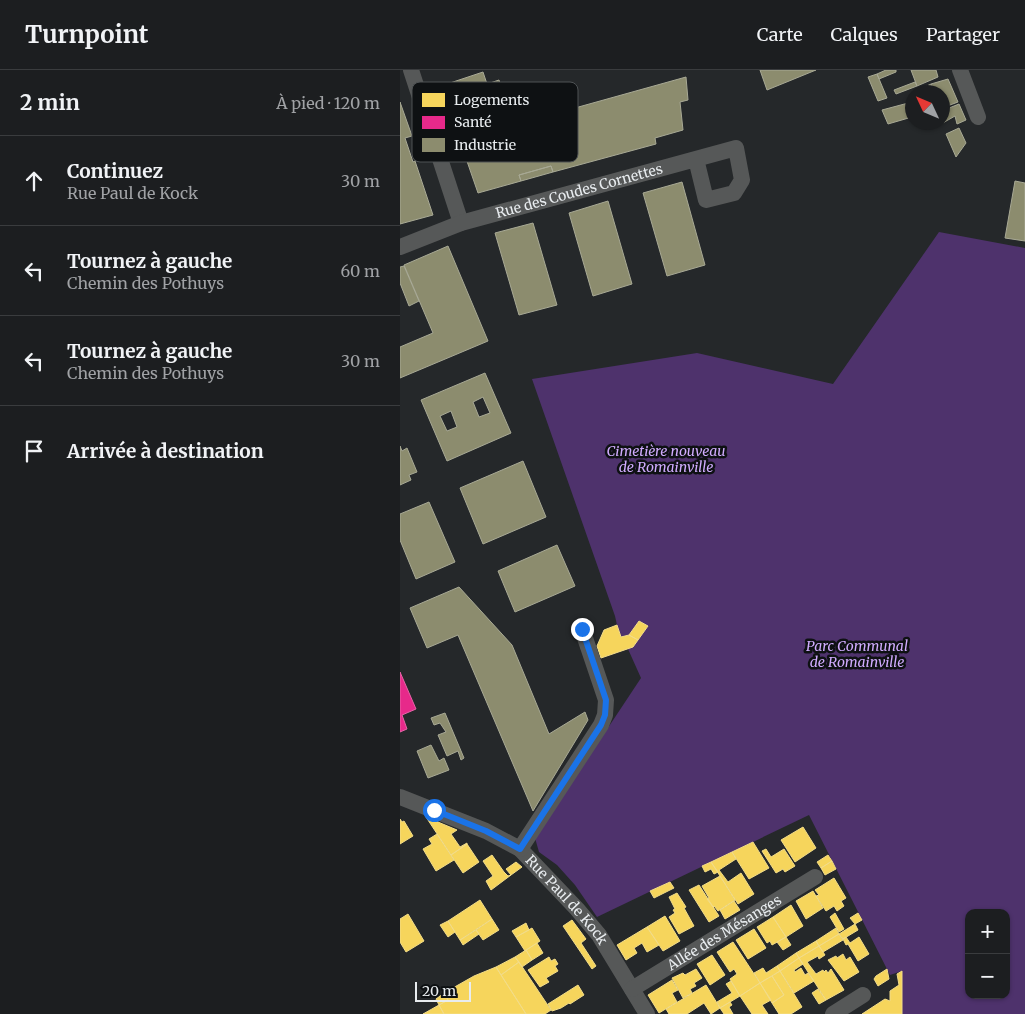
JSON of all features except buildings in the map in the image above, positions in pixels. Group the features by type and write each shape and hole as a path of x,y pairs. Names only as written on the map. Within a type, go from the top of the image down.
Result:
{"street":[{"path":"411,70 415,82"},
{"path":"960,70 978,117"},
{"name":"Rue des Coudes Cornettes","path":"400,247 461,224 696,160"},
{"path":"441,162 461,224"},
{"path":"520,849 601,725 605,715 606,700 582,629"},
{"name":"Rue Paul de Kock","path":"400,797 486,831 520,849 599,935 647,1014"},
{"name":"Allée des Mésanges","path":"632,989 815,877"},
{"path":"833,1014 863,995"}],"green space":[{"name":"Parc Communal de Romainville","path":"939,232 1025,248 1025,1014 902,1014 902,971 890,975 809,815 597,917 575,885 557,865 539,852 535,838 641,678 628,649 601,658 597,646 604,630 617,625 615,616 532,379 697,353 833,384"}],"route":[{"path":"434,810 486,831 520,849 604,720 606,700 582,629"}],"park label":[{"name":"Cimetière nouveau de Romainville","path":"666,460"}]}
